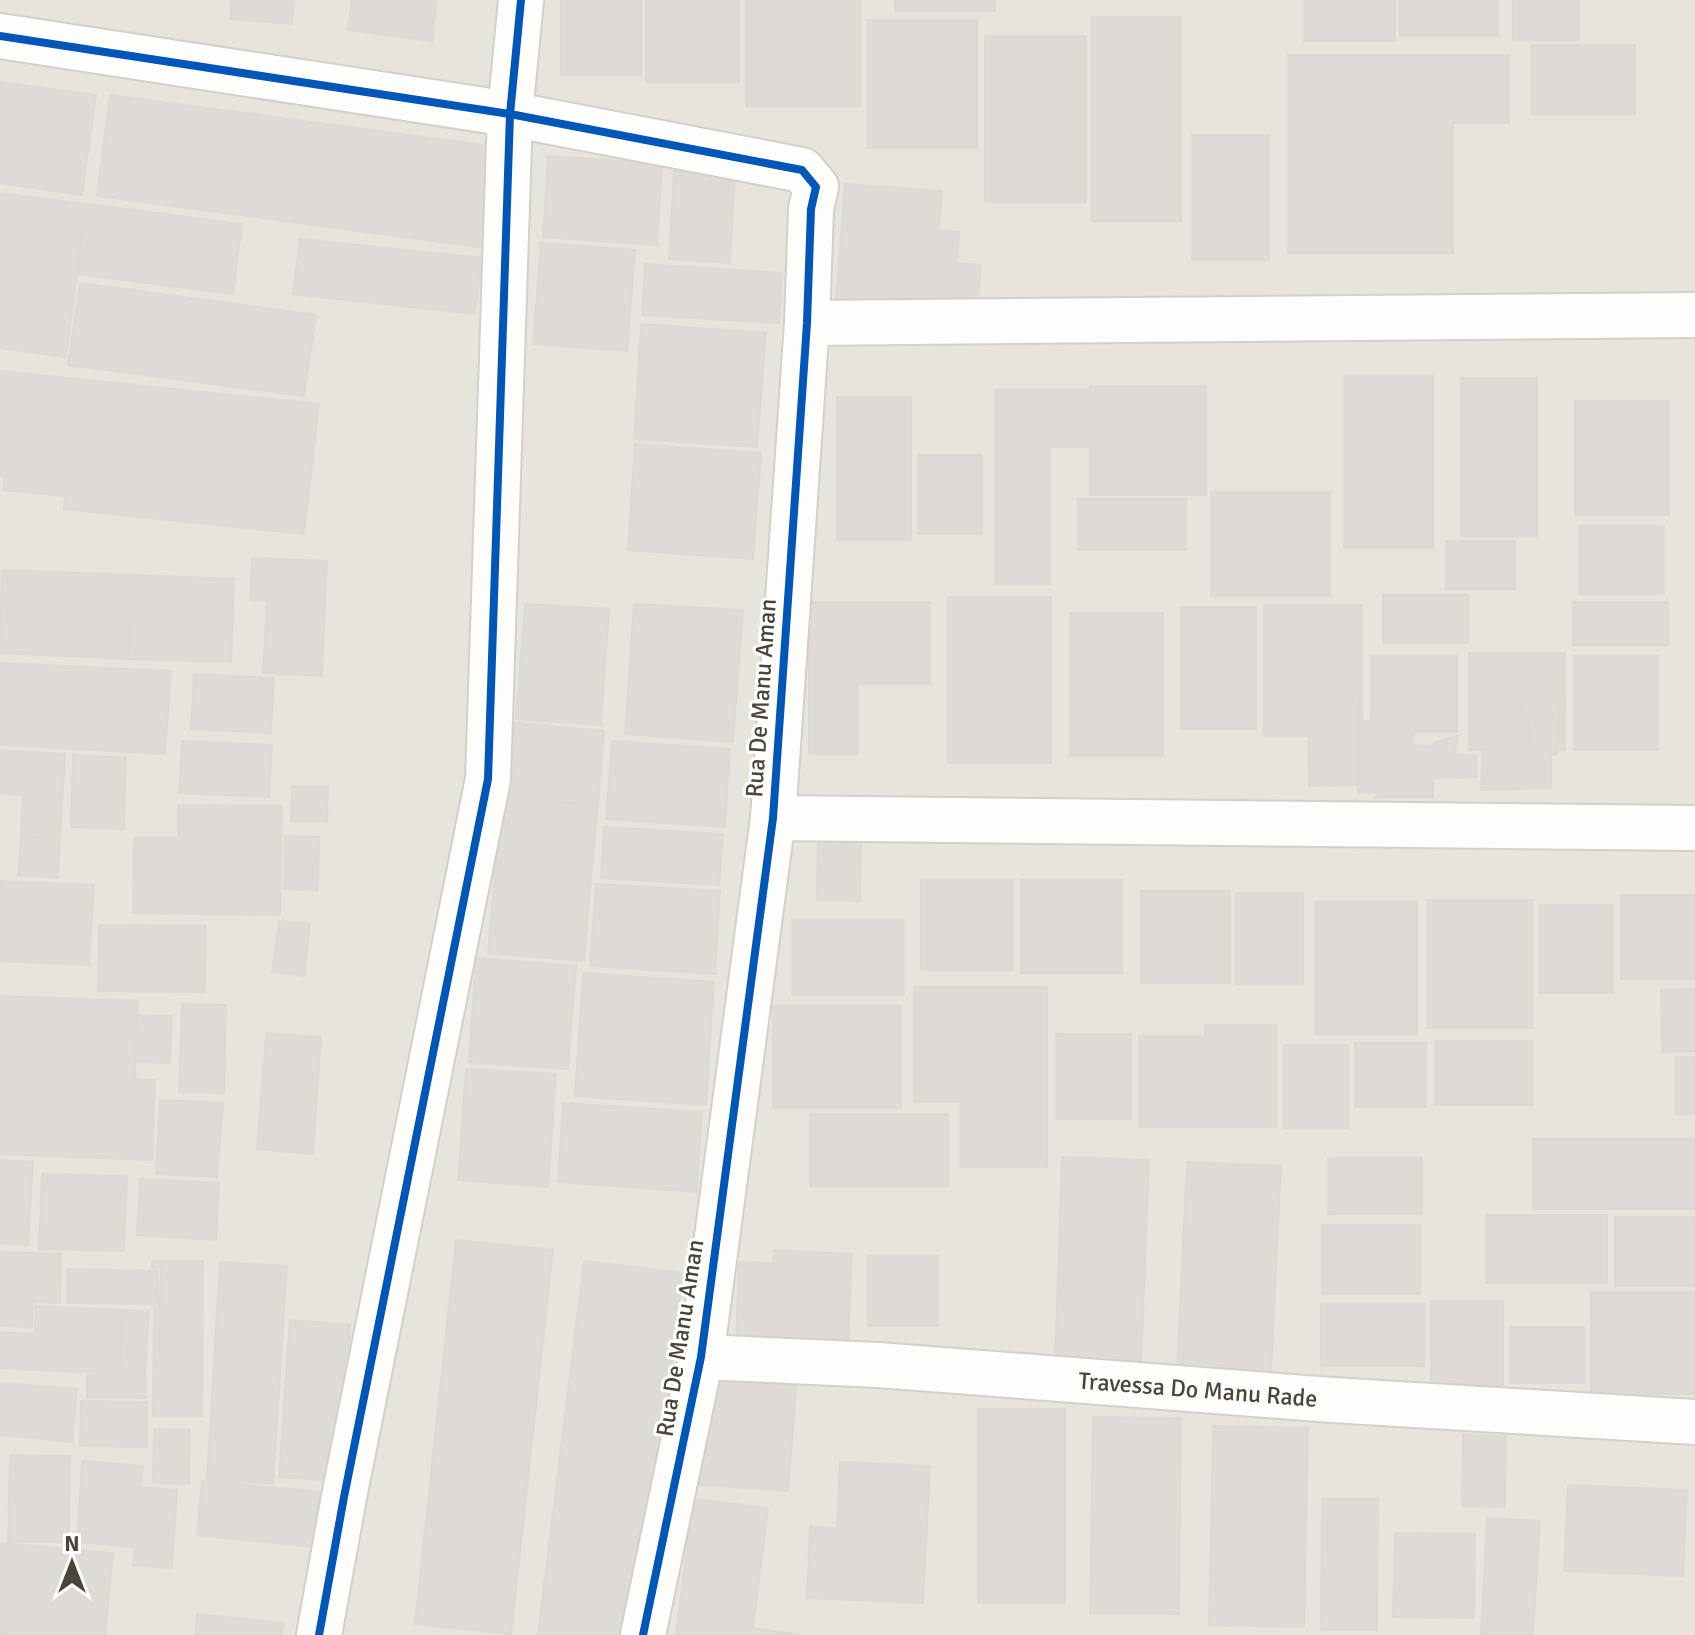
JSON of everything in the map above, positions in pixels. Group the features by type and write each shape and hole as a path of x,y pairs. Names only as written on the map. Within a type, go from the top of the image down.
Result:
{"street":[{"path":"319,1635 488,779 510,114 521,0"},
{"name":"Rua De Manu Aman","path":"0,36 510,114 802,170 816,187 811,209 807,323 773,818 701,1357 643,1635"},
{"path":"807,323 1695,315"},
{"path":"773,818 1695,828"},
{"name":"Travessa Do Manu Rade","path":"701,1357 878,1365 1332,1400 1695,1422"}],"shaded area":[{"path":"0,0 1695,0 1695,1635 0,1635"}],"building":[{"path":"232,0 294,0 292,24 230,19"},
{"path":"352,0 437,0 432,41 348,30"},
{"path":"561,0 641,0 641,75 561,75"},
{"path":"646,0 739,0 739,82 646,82"},
{"path":"746,0 860,0 860,106 746,106"},
{"path":"895,0 995,0 995,11 895,11"},
{"path":"1304,0 1395,0 1395,41 1304,41"},
{"path":"1400,0 1498,0 1498,36 1400,36"},
{"path":"1513,0 1579,0 1579,40 1513,40"},
{"path":"1092,17 1181,17 1181,221 1092,221"},
{"path":"868,20 977,20 977,148 868,148"},
{"path":"985,36 1086,36 1086,202 985,202"},
{"path":"1532,45 1635,45 1635,114 1532,114"},
{"path":"1288,55 1509,55 1509,123 1453,123 1453,253 1288,253"},
{"path":"0,82 96,95 82,195 0,183"},
{"path":"110,95 498,147 485,248 97,196"},
{"path":"1192,135 1269,135 1269,260 1192,260"},
{"path":"548,156 662,164 657,245 543,237"},
{"path":"674,171 735,175 730,263 669,259"},
{"path":"845,184 942,191 939,230 959,232 957,263 981,265 977,311 836,300"},
{"path":"0,193 86,204 66,357 0,348"},
{"path":"86,204 242,224 233,294 77,274"},
{"path":"300,239 482,258 475,314 293,294"},
{"path":"541,243 635,250 627,351 533,344"},
{"path":"645,264 782,273 779,323 642,315"},
{"path":"80,283 316,315 304,396 68,365"},
{"path":"641,324 766,333 757,447 634,439"},
{"path":"0,371 319,404 304,534 64,509 65,496 3,490 5,476 0,476"},
{"path":"1344,376 1433,376 1433,548 1344,548"},
{"path":"1461,378 1537,378 1537,536 1461,536"},
{"path":"1090,386 1206,386 1206,495 1090,495 1090,447 1050,447 1050,584 995,584 995,390 1090,390"},
{"path":"837,397 911,397 911,540 837,540"},
{"path":"1575,401 1669,401 1669,515 1575,515"},
{"path":"635,444 761,453 753,559 628,550"},
{"path":"918,455 982,455 982,534 918,534"},
{"path":"1211,492 1330,492 1330,596 1211,596"},
{"path":"1078,499 1186,499 1186,550 1078,550"},
{"path":"1579,526 1664,526 1664,594 1579,594"},
{"path":"1446,541 1515,541 1515,589 1446,589"},
{"path":"252,558 327,561 322,676 263,673 267,601 250,600"},
{"path":"2,570 133,575 129,659 0,653"},
{"path":"133,575 234,579 231,662 129,659"},
{"path":"1383,595 1468,595 1468,643 1383,643"},
{"path":"948,597 1051,597 1051,763 948,763"},
{"path":"809,602 930,602 930,684 858,684 858,754 809,754"},
{"path":"1573,602 1668,602 1668,645 1573,645"},
{"path":"525,604 609,609 601,725 516,719"},
{"path":"634,604 743,610 733,742 625,734"},
{"path":"1264,605 1362,605 1362,736 1264,736"},
{"path":"1181,607 1256,607 1256,729 1181,729"},
{"path":"1070,613 1163,613 1163,756 1070,756"},
{"path":"1469,653 1565,653 1565,750 1469,750"},
{"path":"1371,656 1457,656 1457,732 1371,732"},
{"path":"1574,656 1658,656 1658,750 1574,750"},
{"path":"0,663 171,671 165,754 0,745"},
{"path":"194,674 274,678 271,733 191,729"},
{"path":"1359,691 1357,785 1309,786 1308,692"},
{"path":"1524,697 1560,698 1557,754 1551,755 1551,788 1481,790 1483,744 1531,745 1528,715 1519,715"},
{"path":"1358,720 1415,725 1413,745 1433,746 1435,742 1457,736 1455,754 1476,756 1476,777 1433,778 1433,797 1376,797 1380,792 1358,793"},
{"path":"507,722 604,731 598,805 501,798"},
{"path":"182,741 272,745 269,797 179,793"},
{"path":"612,741 730,749 725,827 606,819"},
{"path":"0,750 65,754 60,839 21,837 23,795 0,793"},
{"path":"73,755 126,758 124,829 71,827"},
{"path":"292,786 328,787 327,822 291,821"},
{"path":"501,798 598,805 591,878 495,869"},
{"path":"178,805 282,806 280,915 133,913 134,838 178,838"},
{"path":"604,827 723,834 719,885 601,878"},
{"path":"818,828 861,829 860,901 817,900"},
{"path":"285,836 319,837 318,890 284,889"},
{"path":"21,837 60,839 58,878 18,875"},
{"path":"495,869 591,878 584,961 488,953"},
{"path":"921,880 1013,880 1013,970 921,970"},
{"path":"1021,880 1122,880 1122,973 1021,973"},
{"path":"0,881 94,885 89,965 0,961"},
{"path":"596,884 720,891 715,974 590,966"},
{"path":"1141,891 1230,891 1230,983 1141,983"},
{"path":"1236,893 1303,893 1303,984 1236,984"},
{"path":"1621,895 1695,895 1695,979 1621,979"},
{"path":"1428,900 1532,900 1532,1028 1428,1028"},
{"path":"1315,902 1417,902 1417,1034 1315,1034"},
{"path":"1540,905 1613,905 1613,993 1540,993"},
{"path":"792,920 904,920 904,995 792,995"},
{"path":"279,921 310,924 304,976 272,972"},
{"path":"99,925 206,926 205,992 98,991"},
{"path":"476,958 576,966 568,1069 469,1062"},
{"path":"583,973 714,982 706,1105 575,1096"},
{"path":"914,987 1047,987 1047,1167 960,1167 960,1102 914,1102"},
{"path":"1695,989 1695,1051 1662,1052 1661,990"},
{"path":"0,996 138,1001 135,1080 0,1075"},
{"path":"182,1004 226,1005 224,1093 179,1092"},
{"path":"773,1006 901,1006 901,1108 773,1108"},
{"path":"137,1015 172,1016 170,1063 135,1062"},
{"path":"1205,1025 1276,1025 1276,1127 1205,1127"},
{"path":"266,1033 321,1037 313,1154 257,1149"},
{"path":"1056,1034 1131,1034 1131,1119 1056,1119"},
{"path":"1139,1036 1203,1036 1203,1127 1139,1127"},
{"path":"1435,1041 1532,1041 1532,1105 1435,1105"},
{"path":"1355,1043 1426,1043 1426,1107 1355,1107"},
{"path":"1284,1045 1348,1045 1348,1128 1284,1128"},
{"path":"1676,1057 1695,1057 1695,1114 1676,1114"},
{"path":"466,1069 556,1074 548,1187 458,1180"},
{"path":"0,1075 155,1080 152,1160 0,1154"},
{"path":"160,1100 223,1103 217,1177 156,1174"},
{"path":"563,1103 702,1112 697,1192 558,1182"},
{"path":"810,1114 948,1114 948,1186 810,1186"},
{"path":"1533,1139 1695,1139 1695,1209 1533,1209"},
{"path":"1062,1157 1149,1160 1141,1367 1055,1364"},
{"path":"1328,1158 1422,1158 1422,1214 1328,1214"},
{"path":"0,1160 33,1162 28,1245 0,1243"},
{"path":"1187,1162 1281,1166 1271,1372 1177,1369"},
{"path":"42,1174 127,1176 124,1251 39,1249"},
{"path":"140,1179 219,1183 216,1240 137,1235"},
{"path":"1486,1215 1607,1215 1607,1283 1486,1283"},
{"path":"1615,1217 1695,1217 1695,1286 1615,1286"},
{"path":"1322,1225 1420,1225 1420,1294 1322,1294"},
{"path":"456,1240 553,1250 511,1634 415,1624"},
{"path":"774,1250 852,1254 848,1345 736,1341 739,1262 773,1263"},
{"path":"0,1252 61,1254 60,1303 33,1302 32,1327 0,1326"},
{"path":"868,1256 938,1256 938,1326 868,1326"},
{"path":"152,1261 203,1261 202,1416 153,1416 154,1307 160,1307 161,1268 152,1268"},
{"path":"584,1261 683,1273 639,1635 538,1635"},
{"path":"220,1262 287,1266 273,1484 207,1480"},
{"path":"67,1269 158,1271 158,1304 67,1303"},
{"path":"1591,1292 1695,1292 1695,1394 1591,1394"},
{"path":"1431,1301 1503,1301 1503,1385 1431,1385"},
{"path":"1321,1304 1424,1304 1424,1366 1321,1366"},
{"path":"36,1306 123,1310 120,1374 0,1368 0,1332 35,1334"},
{"path":"123,1310 149,1311 145,1375 120,1374"},
{"path":"290,1320 350,1325 339,1481 279,1477"},
{"path":"1510,1327 1584,1327 1584,1383 1510,1383"},
{"path":"701,1371 797,1378 788,1491 694,1484"},
{"path":"87,1375 146,1376 146,1398 87,1397"},
{"path":"0,1383 77,1389 72,1442 0,1435"},
{"path":"81,1401 147,1402 147,1447 80,1446"},
{"path":"978,1409 1065,1409 1065,1603 978,1603"},
{"path":"1093,1417 1181,1418 1179,1614 1090,1613"},
{"path":"1213,1426 1308,1428 1304,1627 1209,1625"},
{"path":"154,1429 190,1430 189,1484 153,1483"},
{"path":"1463,1435 1506,1436 1505,1507 1462,1506"},
{"path":"10,1455 70,1456 69,1542 8,1542"},
{"path":"82,1461 143,1466 141,1487 177,1490 172,1568 133,1565 135,1547 77,1542"},
{"path":"840,1462 930,1466 923,1603 807,1598 810,1526 837,1528"},
{"path":"202,1481 320,1492 314,1547 197,1535"},
{"path":"1568,1485 1687,1490 1683,1576 1564,1571"},
{"path":"693,1499 768,1508 753,1628 800,1635 676,1635"},
{"path":"1322,1499 1378,1499 1377,1630 1321,1630"},
{"path":"1487,1518 1540,1521 1533,1635 1481,1635"},
{"path":"1395,1533 1475,1534 1474,1618 1393,1617"},
{"path":"0,1543 113,1553 105,1635 0,1635"},
{"path":"197,1614 283,1623 281,1635 195,1635"}],"cycle path":[{"path":"521,0 510,114 802,170 816,187 811,209 807,323 773,818 701,1357 643,1635"},
{"path":"0,36 510,114 488,779 319,1635"}]}
